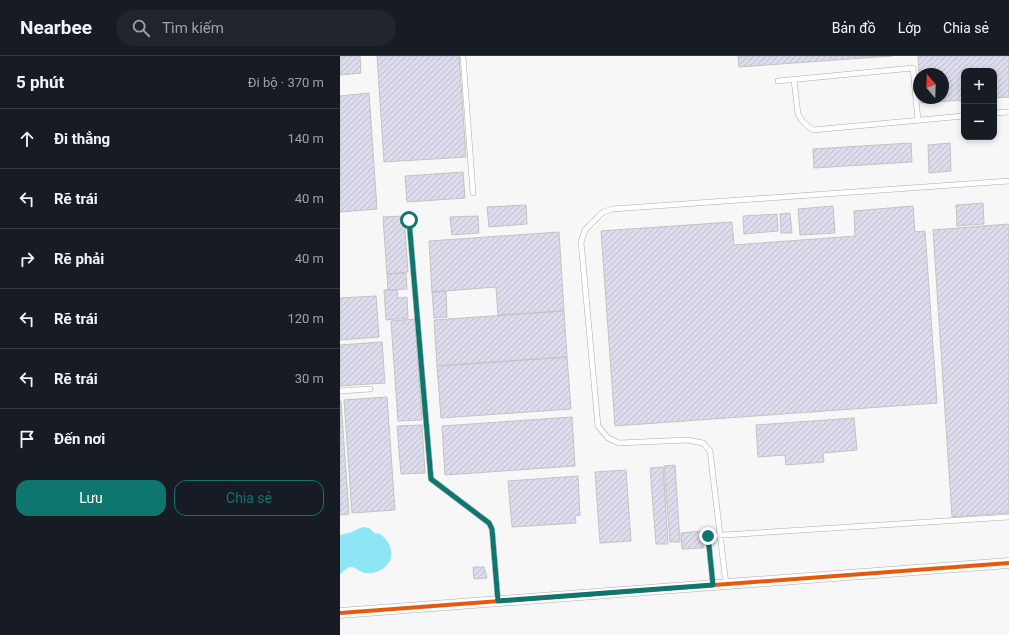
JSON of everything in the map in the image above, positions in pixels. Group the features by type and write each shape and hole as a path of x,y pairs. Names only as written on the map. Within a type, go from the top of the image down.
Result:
{"street":[{"path":"340,613 1009,563"}],"lane":[{"path":"462,56 473,193"},
{"path":"778,81 913,68 918,120"},
{"path":"794,80 798,114 803,122 813,130 961,116"},
{"path":"997,114 1009,112"},
{"path":"726,584 710,451 703,443 687,440 619,443 608,438 598,426 581,242 585,230 603,212 613,209 1009,181"},
{"path":"409,220 431,479 489,523 492,529 498,601"},
{"path":"340,392 370,389"},
{"path":"713,585 708,536 1009,517"}],"water":[{"path":"364,527 369,528 376,534 380,534 387,541 391,553 389,563 381,570 376,572 365,573 350,567 340,574 340,535"}],"building":[{"path":"340,56 360,56 361,73 340,75"},
{"path":"377,56 459,56 466,157 384,162"},
{"path":"738,56 892,56 739,67"},
{"path":"918,56 1009,56 1009,97 997,98 997,68 961,68 961,100 949,101 949,68 919,68"},
{"path":"369,93 377,209 340,212 340,96"},
{"path":"911,143 912,162 814,168 813,149"},
{"path":"950,143 951,171 929,173 928,145"},
{"path":"463,172 465,198 407,202 405,176"},
{"path":"983,203 984,224 957,226 956,205"},
{"path":"526,205 527,224 489,227 487,207"},
{"path":"833,206 835,233 800,235 798,209"},
{"path":"913,206 915,232 925,231 937,403 615,426 601,231 732,222 734,245 855,236 854,211"},
{"path":"790,213 792,233 781,233 780,214"},
{"path":"777,214 778,231 744,234 743,216"},
{"path":"404,216 408,272 387,274 383,217"},
{"path":"478,216 479,233 452,235 450,217"},
{"path":"1009,224 1009,513 952,517 933,230"},
{"path":"559,232 564,311 498,315 496,287 432,292 429,241"},
{"path":"406,273 407,289 388,290 387,274"},
{"path":"384,290 397,290 398,298 407,297 408,318 386,320"},
{"path":"446,291 447,317 434,318 432,292"},
{"path":"376,296 379,337 340,340 340,298"},
{"path":"564,311 567,357 437,366 434,320"},
{"path":"415,319 422,420 398,421 391,321"},
{"path":"382,342 385,383 340,386 340,345"},
{"path":"567,357 571,409 441,418 437,366"},
{"path":"387,397 395,510 352,513 344,400"},
{"path":"340,401 349,514 340,515"},
{"path":"572,417 575,466 445,475 442,426"},
{"path":"854,418 857,450 823,453 824,462 786,465 785,455 758,457 756,425"},
{"path":"422,425 425,473 401,474 397,426"},
{"path":"675,465 680,542 670,542 664,466"},
{"path":"663,467 668,544 656,544 650,468"},
{"path":"626,470 631,541 600,543 595,472"},
{"path":"578,476 580,515 575,516 576,523 512,527 508,481"},
{"path":"702,531 703,548 682,549 681,533"},
{"path":"473,567 484,567 487,578 474,579"}],"cycle path":[{"path":"340,613 1009,563"}],"route":[{"path":"409,220 431,479 489,523 492,529 498,601 713,585 708,536"}]}
